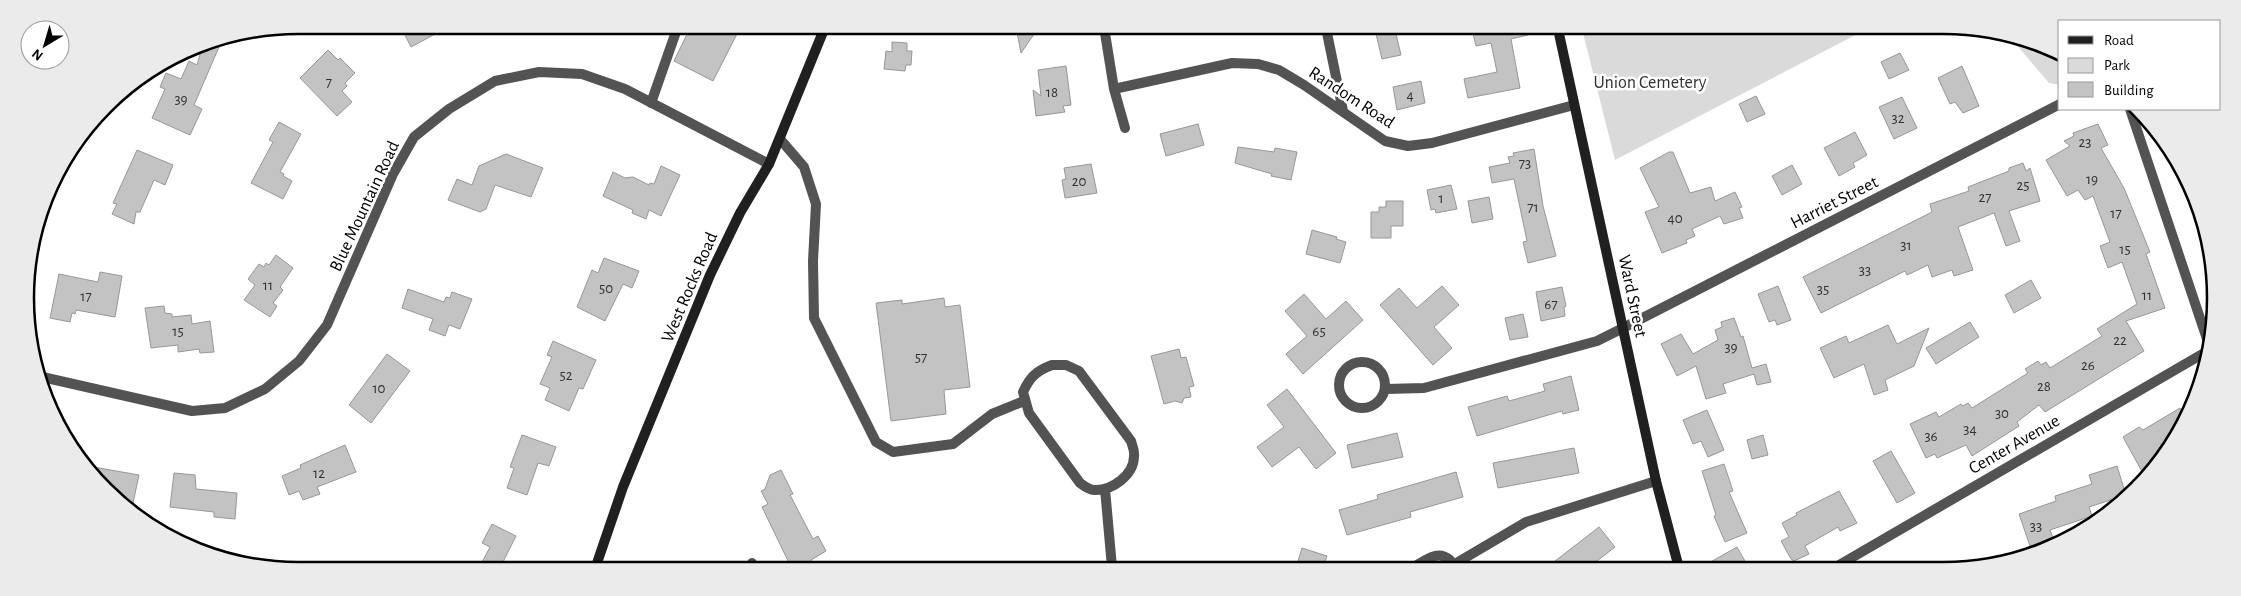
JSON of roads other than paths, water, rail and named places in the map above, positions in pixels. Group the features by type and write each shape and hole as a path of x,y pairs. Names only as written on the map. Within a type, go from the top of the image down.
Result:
{"main road":[{"name":"West Rocks Road","path":"597,562 623,487 710,275 740,213 770,164 822,34"},
{"name":"Ward Street","path":"1559,34 1656,481 1677,562"}],"street":[{"path":"651,103 675,34"},
{"path":"1105,34 1114,89 1125,128"},
{"path":"1327,34 1343,111"},
{"name":"Random Road","path":"1114,89 1232,63 1258,64 1279,70 1343,111 1385,141 1408,146 1432,143 1574,105"},
{"name":"Blue Mountain Road","path":"47,378 192,411 225,408 265,389 299,361 327,325 397,167 414,138 449,109 496,81 539,72 582,74 625,89 770,164"},
{"name":"Harriet Street","path":"1386,389 1424,388 1597,341 2058,105"},
{"path":"2139,121 2205,331"},
{"path":"780,138 804,167 816,204 813,261 814,318 876,442 893,452 953,444 992,414 1024,401"},
{"name":"Center Avenue","path":"1844,562 2200,356"},
{"path":"1366,362 1381,371 1386,389 1376,404 1368,408 1359,409 1350,406 1343,399 1339,391 1339,382 1342,373 1348,366 1366,362"},
{"path":"1052,365 1066,365 1079,371 1130,441 1135,454 1128,474 1117,483 1104,489 1091,490 1080,483 1029,413 1024,401 1023,392 1029,380 1039,370 1052,365"},
{"path":"1460,562 1526,522 1656,481"},
{"path":"1104,489 1111,562"},
{"path":"1422,562 1434,555 1440,554 1446,556 1450,562"}],"park label":[{"name":"Union Cemetery","path":"1650,82"}]}
